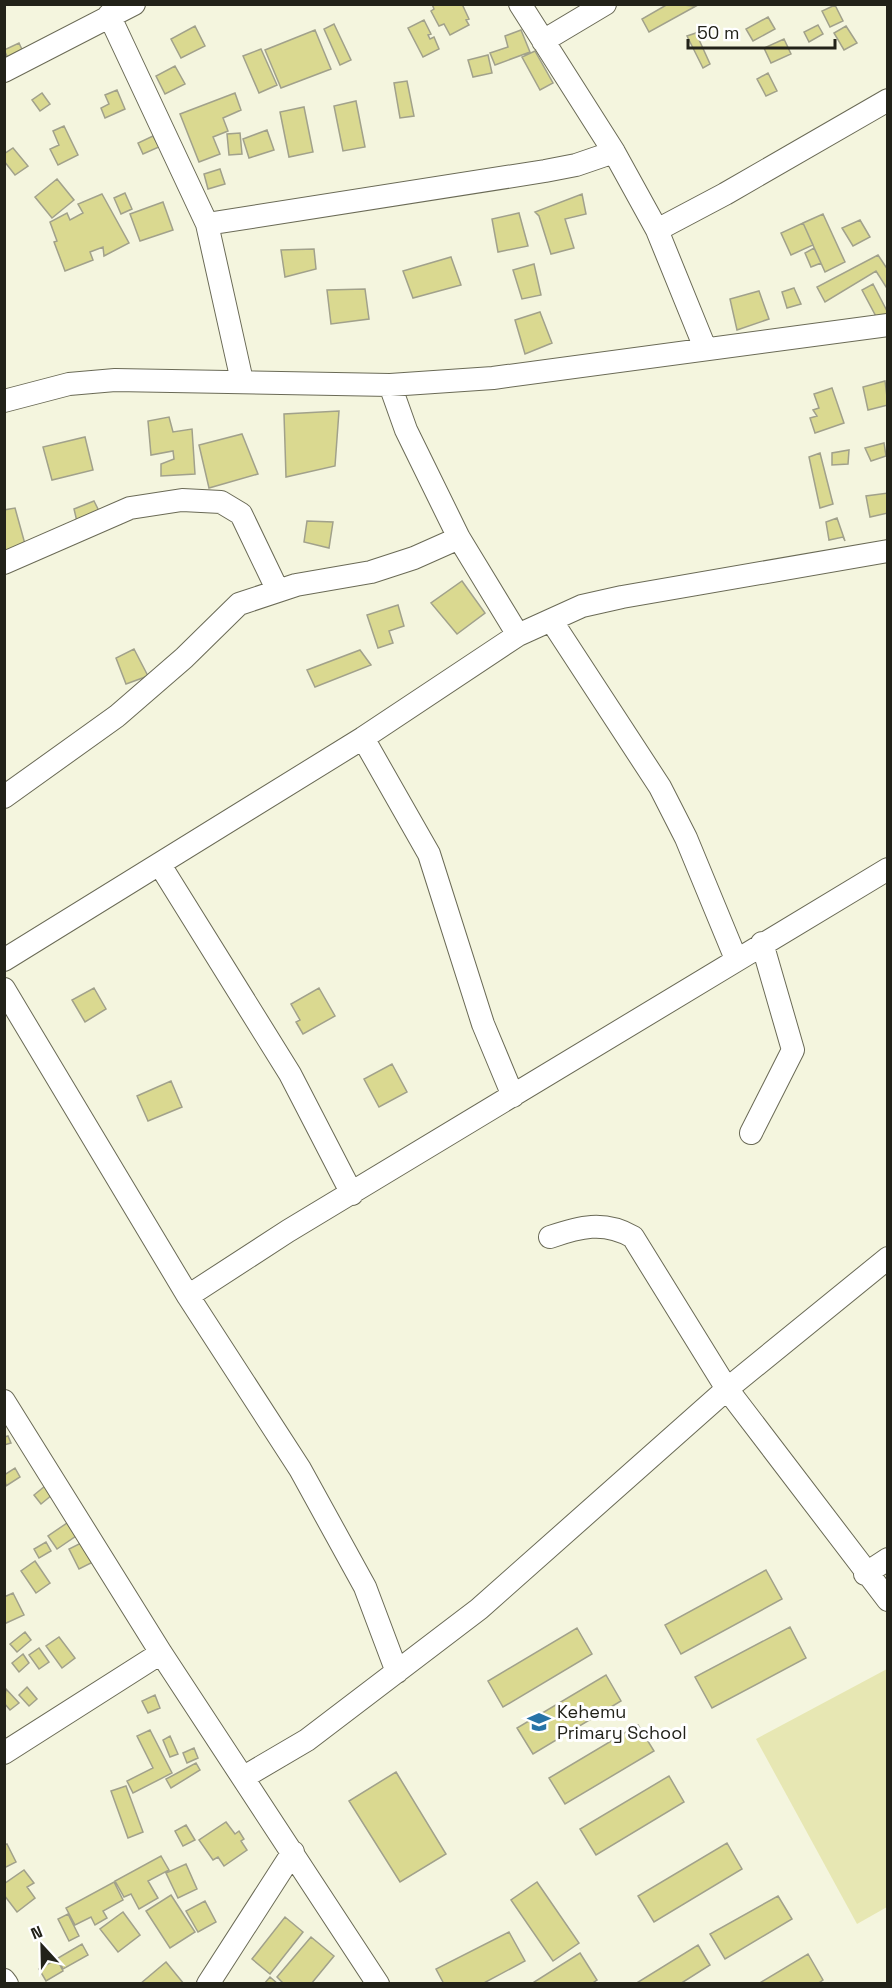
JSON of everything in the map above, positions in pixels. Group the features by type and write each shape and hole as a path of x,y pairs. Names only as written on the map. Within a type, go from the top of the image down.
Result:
{"street":[{"path":"4,71 134,4"},
{"path":"520,4 614,152 657,230 705,348"},
{"path":"543,41 605,4"},
{"path":"109,15 207,224 242,381"},
{"path":"657,230 725,194 888,100"},
{"path":"207,224 545,171 576,165 614,152"},
{"path":"4,401 69,384 115,380 390,385 493,378 705,348 854,332 888,325"},
{"path":"390,385 406,430 459,537 518,635"},
{"path":"4,563 130,508 182,500 220,502 241,514 277,589"},
{"path":"4,797 117,716 184,658 239,604 277,589 371,572 414,558 459,537"},
{"path":"4,960 363,738 518,635 582,606 888,551"},
{"path":"551,620 660,787 686,838 736,959"},
{"path":"363,738 429,854 483,1024 513,1096"},
{"path":"160,865 290,1074 352,1194"},
{"path":"188,1296 288,1231 888,869"},
{"path":"751,1133 793,1050 762,943"},
{"path":"4,989 188,1296 300,1469 369,1596 397,1672"},
{"path":"550,1238 582,1226 602,1226 622,1231 633,1237 727,1389 888,1600"},
{"path":"244,1777 307,1740 479,1608 727,1389 888,1258"},
{"path":"4,1401 161,1653 378,1983"},
{"path":"866,1574 888,1559"},
{"path":"4,1753 161,1653"},
{"path":"208,1983 293,1852"}],"green space":[{"path":"887,1669 887,1907 857,1924 756,1739"}],"building":[{"path":"432,4 462,4 469,19 466,20 469,25 450,35 444,24 439,26 431,11 434,9"},
{"path":"668,4 696,6 649,32 642,19"},
{"path":"835,5 843,21 830,27 822,11"},
{"path":"768,17 775,29 753,41 746,29"},
{"path":"424,20 431,34 428,35 430,39 434,37 439,49 423,57 408,28"},
{"path":"334,24 351,60 340,65 324,29"},
{"path":"818,25 823,34 809,42 804,32"},
{"path":"195,26 205,46 181,58 171,39"},
{"path":"846,26 857,43 844,50 834,33"},
{"path":"315,30 331,69 281,88 265,50"},
{"path":"521,30 530,52 495,65 490,53 508,47 505,36"},
{"path":"696,33 710,64 703,68 687,36"},
{"path":"784,39 791,54 771,63 764,48"},
{"path":"19,43 25,56 10,62 4,50"},
{"path":"261,49 277,85 259,93 243,56"},
{"path":"535,51 553,83 540,90 522,57"},
{"path":"488,55 492,73 473,77 468,60"},
{"path":"175,66 185,84 165,94 156,76"},
{"path":"768,73 777,91 766,96 757,79"},
{"path":"407,81 414,116 400,118 394,83"},
{"path":"117,90 125,109 105,118 101,108 109,104 105,95"},
{"path":"42,93 50,104 40,111 32,100"},
{"path":"235,93 241,110 223,118 228,131 213,137 220,154 199,162 180,114"},
{"path":"356,101 365,147 343,151 334,106"},
{"path":"304,107 313,152 289,157 280,112"},
{"path":"64,126 78,155 58,165 50,149 59,145 53,131"},
{"path":"267,130 274,150 249,158 243,139"},
{"path":"240,133 242,154 229,155 227,134"},
{"path":"153,136 159,147 143,154 138,143"},
{"path":"13,148 28,166 15,175 4,161 4,154"},
{"path":"220,169 225,184 208,189 204,174"},
{"path":"57,179 74,200 52,218 35,197"},
{"path":"125,193 132,209 121,214 114,198"},
{"path":"102,194 129,243 104,256 103,247 90,252 93,260 65,271 54,242 57,241 50,222 67,213 70,220 83,213 78,204"},
{"path":"582,194 586,214 565,219 574,248 551,254 539,216 535,212"},
{"path":"163,202 173,230 140,241 130,214"},
{"path":"519,213 528,246 498,252 492,219"},
{"path":"823,214 845,262 825,272 803,223"},
{"path":"860,220 870,237 853,246 842,228"},
{"path":"803,223 813,245 791,255 781,233"},
{"path":"814,248 821,263 811,267 805,253"},
{"path":"314,249 316,269 285,277 281,250"},
{"path":"878,255 888,270 888,290 876,271 825,302 817,287"},
{"path":"451,257 461,285 413,298 403,271"},
{"path":"534,264 541,295 522,299 513,270"},
{"path":"873,284 888,313 888,318 879,322 862,290"},
{"path":"794,288 801,304 787,308 782,292"},
{"path":"365,289 369,319 331,324 327,290"},
{"path":"759,291 769,319 737,330 730,299"},
{"path":"540,312 552,343 525,354 515,320"},
{"path":"885,381 888,405 868,410 863,387"},
{"path":"832,388 844,423 815,433 810,418 817,416 813,410 819,408 814,394"},
{"path":"339,411 335,466 286,477 284,414"},
{"path":"169,417 173,432 192,429 195,474 161,476 161,464 174,459 173,451 151,455 148,421"},
{"path":"242,434 258,474 209,488 199,445"},
{"path":"85,437 93,470 52,480 43,447"},
{"path":"884,443 886,456 871,461 865,448"},
{"path":"849,450 848,464 832,465 832,453"},
{"path":"820,453 833,504 820,508 809,457"},
{"path":"888,493 888,513 870,517 866,496"},
{"path":"94,501 101,515 78,526 74,509"},
{"path":"15,508 25,544 4,552 4,510"},
{"path":"837,518 845,541 843,537 829,540 826,522"},
{"path":"307,521 333,522 329,548 304,542"},
{"path":"462,581 485,613 457,634 431,603"},
{"path":"398,605 404,626 389,631 393,643 378,648 367,615"},
{"path":"134,649 148,676 126,684 116,658"},
{"path":"360,650 371,665 315,687 307,670"},
{"path":"94,988 106,1009 85,1022 72,1000"},
{"path":"319,988 335,1016 303,1034 296,1022 300,1020 291,1004"},
{"path":"392,1064 407,1092 379,1107 364,1079"},
{"path":"171,1081 182,1107 148,1121 137,1096"},
{"path":"8,1436 11,1443 4,1445 4,1437"},
{"path":"15,1468 20,1477 6,1486 4,1475"},
{"path":"45,1486 52,1495 41,1504 34,1495"},
{"path":"67,1523 76,1536 57,1549 48,1536"},
{"path":"46,1542 51,1551 39,1558 34,1549"},
{"path":"83,1542 93,1562 79,1569 69,1549"},
{"path":"35,1561 50,1583 36,1593 21,1571"},
{"path":"766,1570 782,1599 681,1654 665,1625"},
{"path":"13,1593 24,1615 4,1624 4,1597"},
{"path":"790,1627 806,1658 712,1708 695,1677"},
{"path":"577,1628 592,1654 503,1707 488,1681"},
{"path":"25,1632 31,1640 17,1652 10,1644"},
{"path":"59,1637 75,1658 62,1668 46,1646"},
{"path":"39,1648 49,1662 39,1669 29,1655"},
{"path":"23,1654 29,1663 19,1672 12,1663"},
{"path":"606,1675 621,1701 533,1754 517,1728"},
{"path":"27,1687 37,1699 29,1706 19,1695"},
{"path":"6,1689 19,1703 10,1710 4,1703"},
{"path":"155,1695 160,1708 148,1713 142,1701"},
{"path":"638,1725 654,1751 565,1804 549,1778"},
{"path":"150,1730 172,1773 133,1793 127,1781 153,1768 137,1736"},
{"path":"170,1736 178,1754 170,1757 163,1740"},
{"path":"194,1748 198,1758 187,1763 183,1753"},
{"path":"196,1763 200,1770 171,1788 166,1779"},
{"path":"396,1772 446,1854 400,1882 349,1801"},
{"path":"669,1776 684,1802 596,1855 580,1829"},
{"path":"126,1786 143,1832 128,1838 111,1791"},
{"path":"226,1822 235,1834 239,1831 244,1839 241,1841 247,1850 224,1866 218,1857 213,1860 199,1840"},
{"path":"186,1825 195,1840 183,1846 175,1831"},
{"path":"727,1843 742,1869 654,1922 638,1896"},
{"path":"7,1844 16,1862 4,1868 4,1845"},
{"path":"161,1856 169,1870 148,1881 158,1898 139,1909 131,1894 124,1897 115,1881"},
{"path":"186,1864 197,1889 178,1898 166,1873"},
{"path":"24,1870 34,1883 27,1887 35,1898 17,1912 4,1895 4,1884"},
{"path":"114,1882 123,1900 103,1911 107,1918 95,1925 91,1917 75,1925 66,1908"},
{"path":"537,1882 579,1943 553,1961 511,1900"},
{"path":"171,1895 195,1932 170,1948 146,1911"},
{"path":"778,1896 792,1919 725,1959 710,1934"},
{"path":"205,1901 216,1922 198,1932 186,1911"},
{"path":"123,1912 140,1935 118,1952 100,1929"},
{"path":"68,1914 79,1936 69,1941 58,1919"},
{"path":"285,1917 303,1932 270,1974 252,1959"},
{"path":"509,1932 525,1961 482,1984 444,1984 436,1969"},
{"path":"311,1937 334,1956 311,1984 284,1984 277,1977"},
{"path":"82,1944 88,1955 63,1969 58,1958"},
{"path":"698,1945 710,1965 680,1984 635,1984"},
{"path":"580,1953 597,1980 591,1984 531,1984"},
{"path":"808,1954 823,1980 817,1984 758,1984"},
{"path":"57,1959 63,1971 46,1981 39,1969"},
{"path":"166,1962 184,1984 140,1984"},
{"path":"270,1977 278,1984 264,1984"}],"place":[{"name":"Kehemu Primary School","path":"539,1722"}]}
